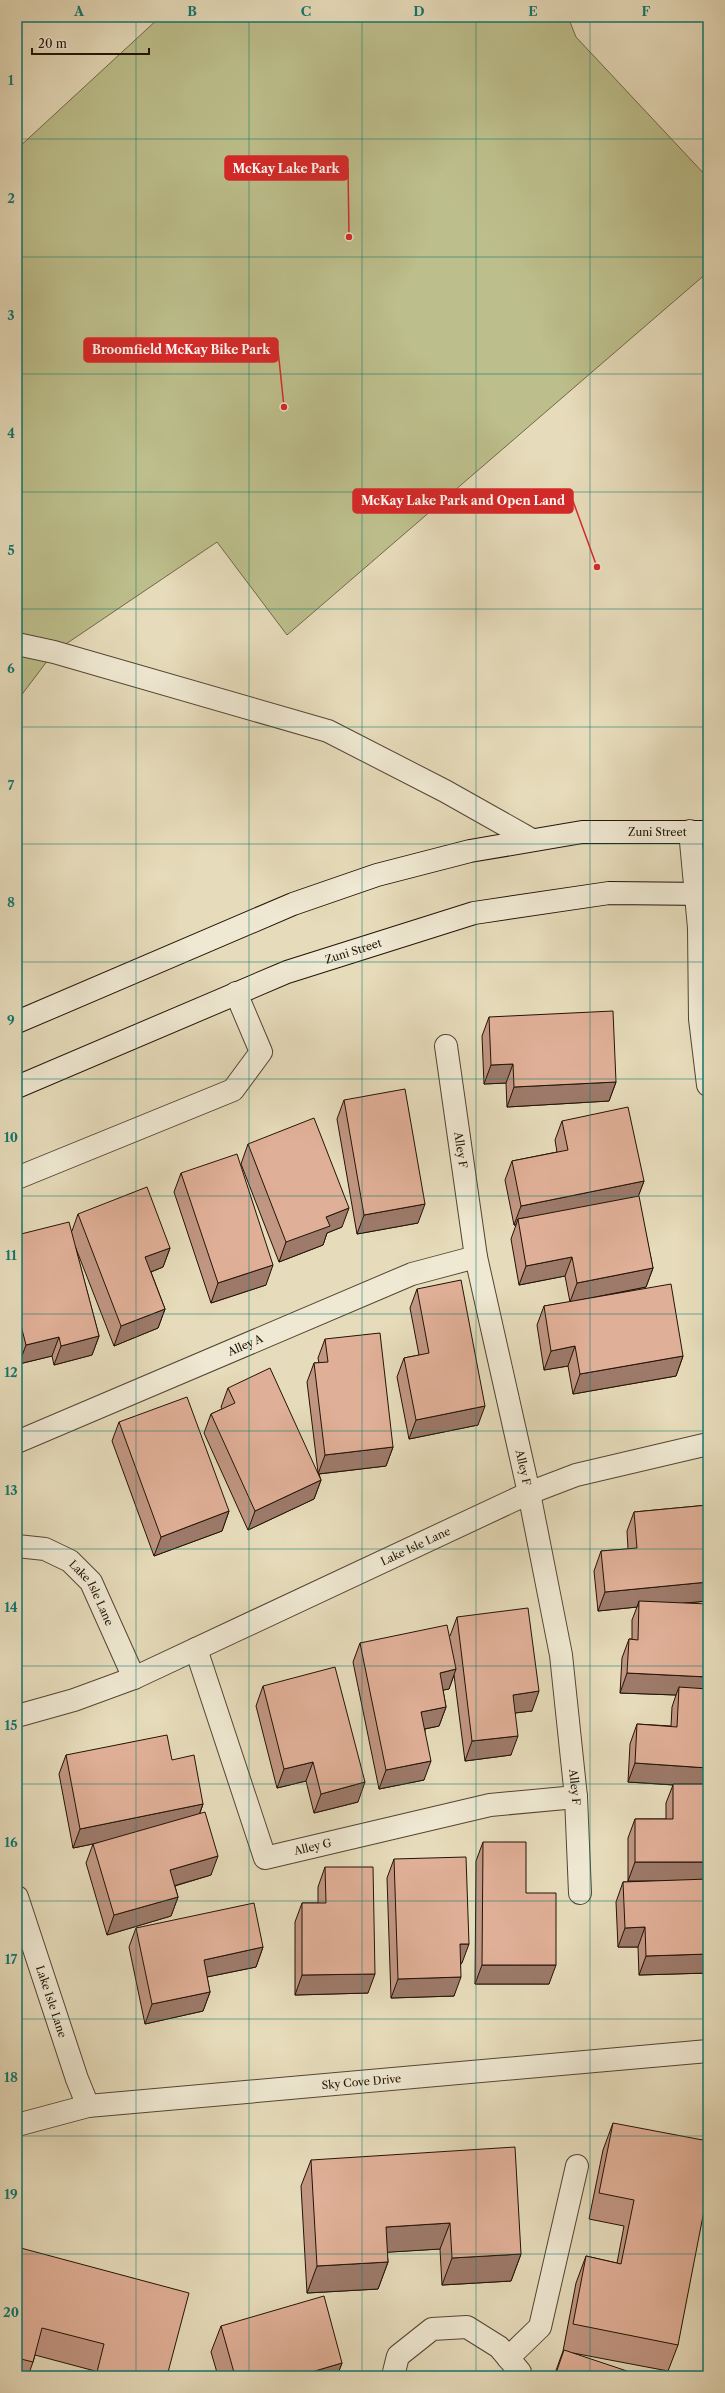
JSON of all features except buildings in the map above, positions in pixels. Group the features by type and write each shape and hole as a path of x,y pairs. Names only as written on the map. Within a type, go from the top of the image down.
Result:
{"street":[{"path":"17,644 54,652 328,731 445,791 532,840"},
{"path":"699,831 702,893 699,928 700,1020 708,1085"},
{"name":"Zuni Street","path":"17,1022 293,904 385,873 470,850 582,832 699,831"},
{"name":"Zuni Street","path":"17,1087 288,972 474,913 609,894 702,893"},
{"path":"17,1178 233,1090 261,1052 236,993"},
{"name":"Alley F","path":"446,1046 476,1257 529,1493 561,1655 576,1797 580,1893"},
{"name":"Alley A","path":"17,1442 412,1274 476,1257"},
{"name":"Lake Isle Lane","path":"17,1716 74,1700 134,1678 529,1493 576,1475 708,1444"},
{"name":"Lake Isle Lane","path":"17,1546 45,1549 70,1561 91,1582 134,1678"},
{"name":"Alley G","path":"196,1649 265,1858 490,1804 576,1797"},
{"name":"Lake Isle Lane","path":"17,1897 77,2079 88,2106"},
{"name":"Sky Cove Drive","path":"17,2125 88,2106 708,2051"},
{"path":"508,2358 540,2327 577,2166"},
{"path":"393,2376 398,2356 432,2329 467,2327 499,2347 520,2372 519,2376"}],"green space":[{"path":"160,17 568,17 576,37 708,178 708,272 287,635 217,542 54,652 17,701 17,149"}],"place":[{"name":"McKay Lake Park","path":"349,237"},
{"name":"Broomfield McKay Bike Park","path":"284,407"},
{"name":"McKay Lake Park and Open Land","path":"597,567"}]}
